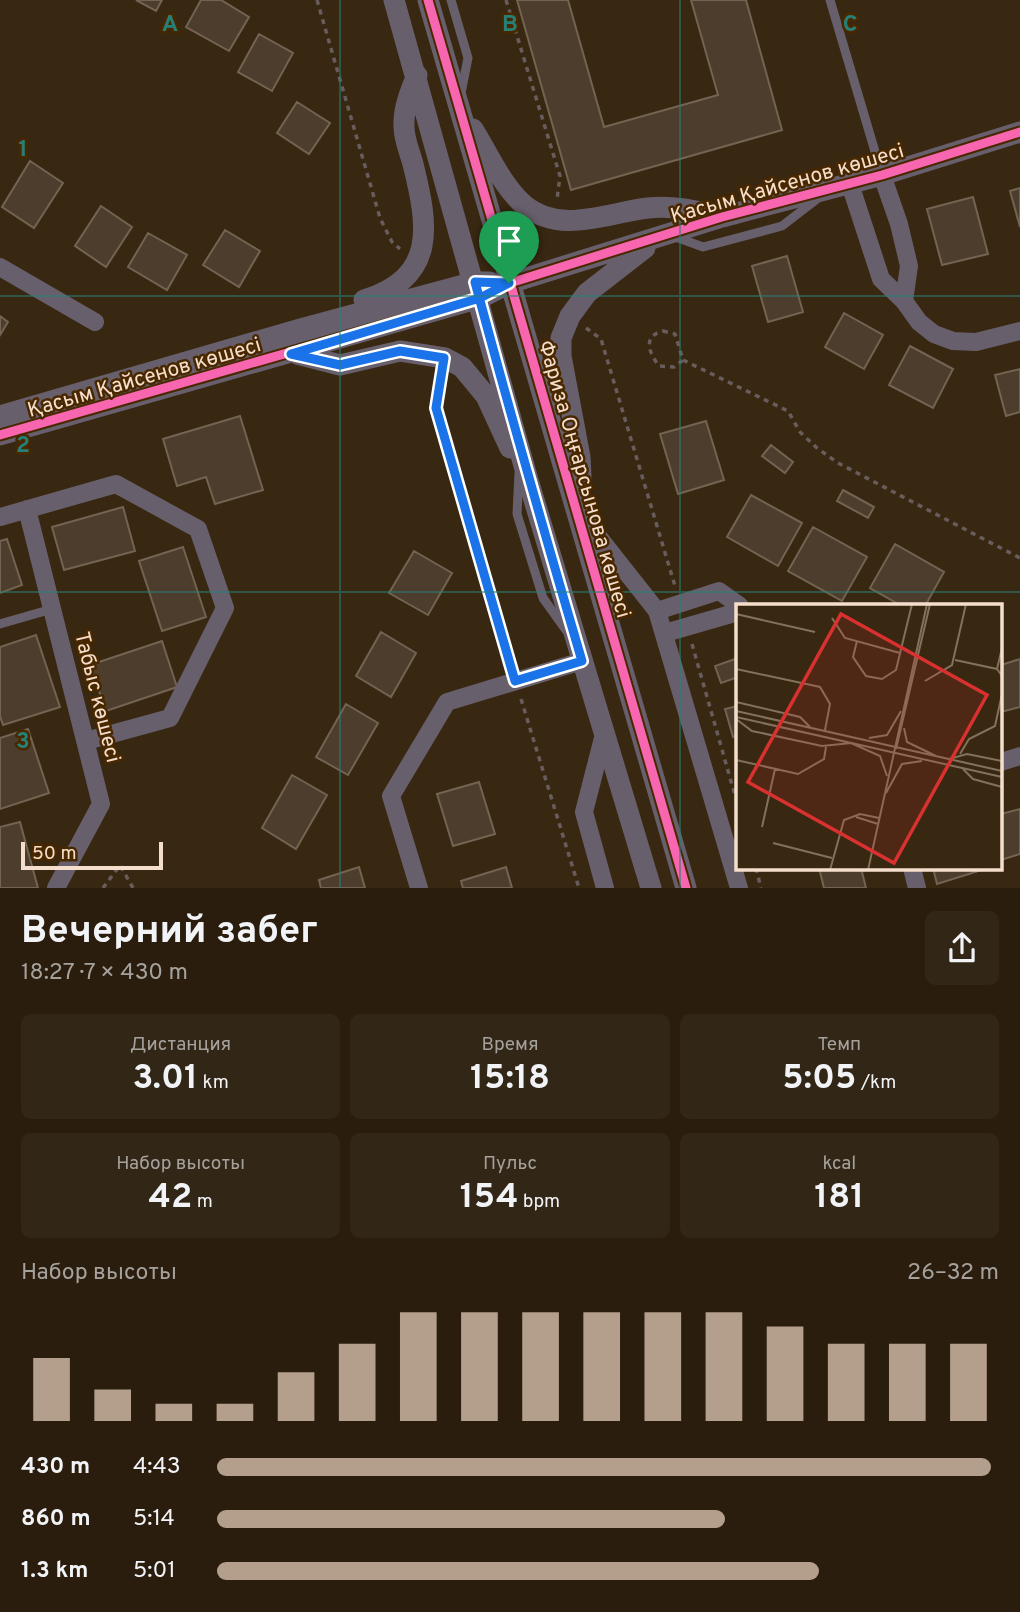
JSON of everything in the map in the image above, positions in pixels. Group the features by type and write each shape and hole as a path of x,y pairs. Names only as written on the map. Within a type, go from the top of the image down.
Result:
{"street":[{"name":"Фариза Оңғарсынова көшесі","path":"428,0 687,887"},
{"path":"392,3 417,75 522,464 651,887"},
{"path":"300,329 319,314 383,295 408,276 423,250 424,211 404,128 408,97 417,75"},
{"path":"458,105 523,204 549,219 563,222 648,208 671,208 722,217"},
{"name":"Қасым Қайсенов көшесі","path":"0,416 300,329 509,283 722,217 882,175 1020,132"},
{"path":"882,175 899,224 909,266 904,301"},
{"path":"841,186 881,279 904,301 919,322 934,334 953,341 976,342 1020,331"},
{"path":"665,236 587,293 570,316 561,338 561,356 580,457 581,476 575,509 657,611 739,887"},
{"path":"0,267 95,322"},
{"name":"Қасым Қайсенов көшесі","path":"0,435 291,354 477,290"},
{"path":"291,354 340,365 400,351 444,358 462,367 486,396 522,464"},
{"path":"0,517 116,484 198,530 225,608 170,718 86,741"},
{"name":"Табыс көшесі","path":"27,509 101,804 56,887"},
{"path":"657,611 719,592 737,604"},
{"path":"665,633 736,613"},
{"path":"419,887 391,796 447,702 515,681 580,653"},
{"path":"604,733 584,812 605,887"},
{"path":"1002,762 1020,756"},
{"path":"913,870 917,887"}],"lane":[{"path":"451,0 468,58 458,105"},
{"path":"830,0 882,175"},
{"path":"665,236 703,247 782,226 841,186"},
{"path":"0,624 52,609"}],"path":[{"path":"317,0 380,218 392,242 416,262"},
{"path":"506,0 560,176 560,192 549,219"},
{"path":"570,316 601,339 680,603"},
{"path":"683,360 674,368 659,366 652,357 649,339 654,333 663,331 676,334 683,360 788,411 800,432 838,463 1020,558"},
{"path":"444,358 436,408 515,681 579,887"},
{"path":"687,626 736,799"},
{"path":"103,887 120,865 133,887"},
{"path":"757,870 761,887"}],"building":[{"path":"136,0 162,0 156,11"},
{"path":"201,0 221,0 249,17 229,51 186,27"},
{"path":"517,0 568,0 604,127 718,95 691,0 746,0 782,130 571,190"},
{"path":"259,34 293,53 272,91 238,72"},
{"path":"297,102 330,123 309,154 277,133"},
{"path":"30,161 63,183 34,228 2,207"},
{"path":"1020,188 1020,227 1010,191"},
{"path":"973,197 988,254 942,265 927,209"},
{"path":"101,206 132,227 106,267 75,246"},
{"path":"225,230 260,251 239,287 203,265"},
{"path":"148,233 187,255 167,290 128,267"},
{"path":"787,256 803,312 768,322 752,266"},
{"path":"844,313 883,335 864,369 825,347"},
{"path":"0,316 8,322 0,335"},
{"path":"910,346 953,369 933,408 889,385"},
{"path":"1020,369 1020,412 1006,416 995,375"},
{"path":"240,416 263,490 215,504 206,477 177,486 163,439"},
{"path":"706,421 724,480 678,494 660,434"},
{"path":"771,445 793,462 785,473 762,456"},
{"path":"843,490 874,507 868,518 837,501"},
{"path":"751,495 802,523 778,566 727,537"},
{"path":"123,507 135,551 64,570 52,527"},
{"path":"813,527 867,557 842,601 788,571"},
{"path":"7,539 22,585 0,593 0,541"},
{"path":"895,544 944,572 926,604 898,604 870,588"},
{"path":"183,547 206,617 162,631 139,561"},
{"path":"414,551 452,573 428,615 389,593"},
{"path":"381,632 416,653 391,697 356,676"},
{"path":"36,635 60,707 3,725 0,716 0,647"},
{"path":"162,641 177,687 106,711 90,665"},
{"path":"736,659 736,678 721,683 715,666"},
{"path":"1020,659 1020,707 1002,712 1002,665"},
{"path":"346,704 378,723 348,775 316,757"},
{"path":"736,706 736,736 733,737 725,709"},
{"path":"28,729 49,793 0,809 0,738"},
{"path":"292,775 327,795 296,849 262,828"},
{"path":"479,782 495,834 453,846 437,794"},
{"path":"1020,809 1020,854 1002,860 1002,814"},
{"path":"20,822 38,888 0,888 0,827"},
{"path":"359,867 365,888 321,888 319,880"},
{"path":"506,867 512,888 463,888 461,881"},
{"path":"820,870 862,870 866,888 824,888"},
{"path":"934,870 982,870 937,884"}],"cycle path":[{"path":"428,0 686,888"},
{"path":"0,435 480,298 510,283 722,217 882,175 1020,132"}],"route":[{"path":"509,283 475,282 480,298 528,480 582,661 515,681 467,507 436,408 444,358 400,351 340,365 308,355 291,354 480,298 509,283"}]}
